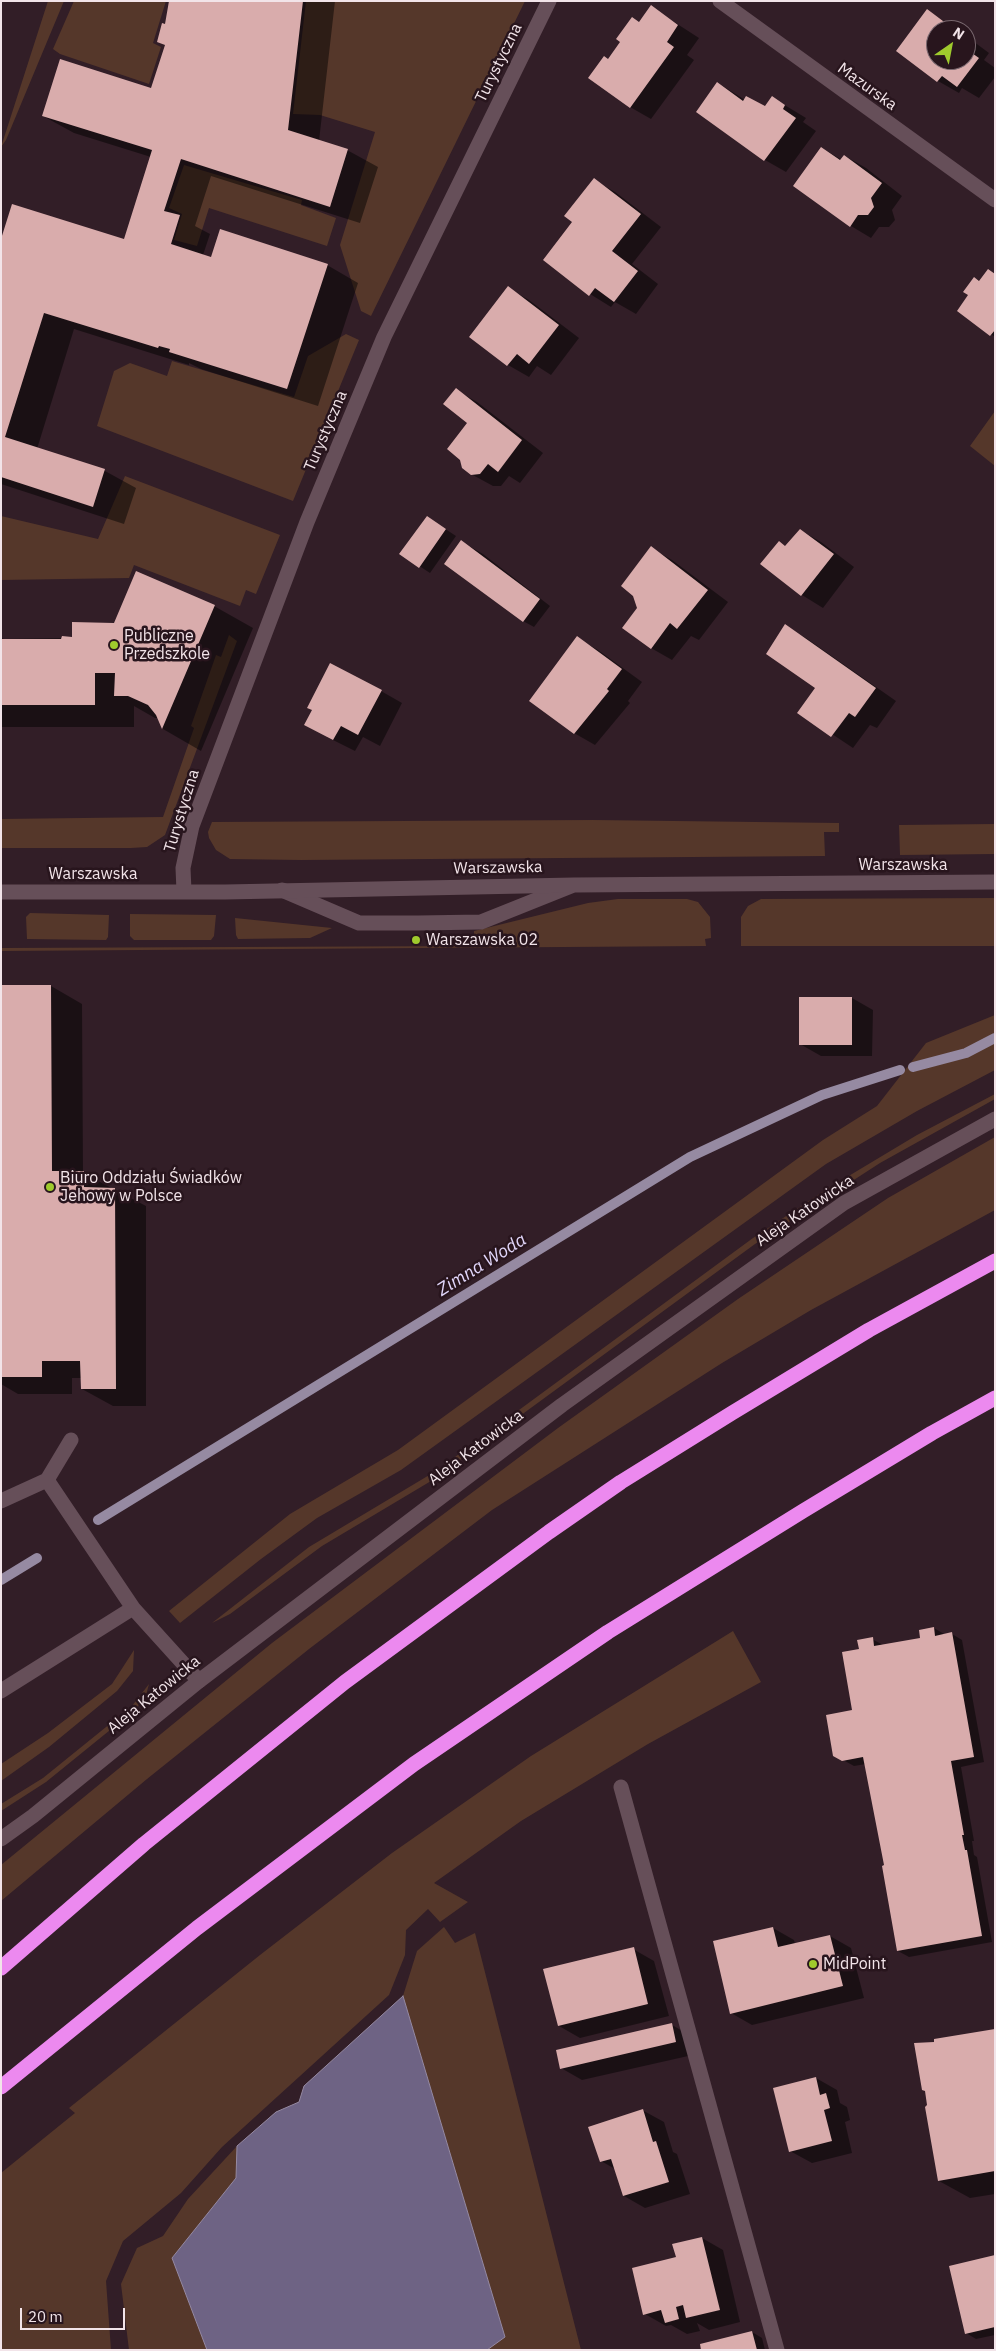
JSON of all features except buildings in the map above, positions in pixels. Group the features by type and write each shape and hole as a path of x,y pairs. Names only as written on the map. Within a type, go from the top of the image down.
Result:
{"highway":[{"path":"1,1968 144,1844 337,1688 429,1618 548,1532 621,1482 732,1413 869,1330 995,1261"},
{"path":"1,2087 197,1928 414,1764 615,1627 843,1487 995,1398"}],"street":[{"name":"Turystyczna","path":"184,891 183,868 192,826 307,522 384,337 548,1"},
{"name":"Mazurska","path":"720,1 995,200"},
{"name":"Warszawska","path":"1,892 995,882"},
{"path":"281,890 359,923 427,923 481,922 574,885"},
{"name":"Aleja Katowicka","path":"1,1839 33,1816 199,1681 562,1405 844,1203 995,1119"},
{"path":"1,1500 47,1480 70,1440"},
{"path":"47,1480 133,1608 199,1681"},
{"path":"1,1691 133,1608"},
{"path":"621,1787 777,2350"}],"shaded area":[{"path":"48,1 64,1 6,140 1,147"},
{"path":"74,1 166,1 153,43 161,47 149,84 60,54 53,49"},
{"path":"306,1 525,1 371,316 361,311 340,245 375,132 320,115 293,114"},
{"path":"184,165 302,200 301,205 336,218 327,246 209,208 197,246 174,240 182,214 169,208"},
{"path":"346,334 359,340 293,501 97,426 114,371 130,363 167,376 172,361 294,397 308,356"},
{"path":"995,411 995,466 970,446"},
{"path":"125,476 280,535 256,594 246,590 240,606 134,565 129,578 1,580 1,516 98,539"},
{"path":"229,635 237,641 165,835 147,847 1,848 1,819 163,817 194,728 191,726 216,655 221,657"},
{"path":"593,820 839,823 839,832 824,832 825,856 301,860 230,859 216,850 209,838 208,832 212,822"},
{"path":"995,824 995,854 900,855 899,825"},
{"path":"995,898 995,946 741,946 741,917 748,906 761,899"},
{"path":"618,899 687,899 698,902 710,917 711,938 705,939 706,946 1,951 1,948 474,946 474,931 588,903"},
{"path":"30,913 109,915 108,937 106,940 27,939 26,917"},
{"path":"130,914 216,915 214,936 211,940 134,940 130,936"},
{"path":"235,918 332,928 310,938 238,939"},
{"path":"995,1015 995,1070 917,1111 826,1164 401,1470 317,1518 261,1559 180,1623 169,1611 290,1514 398,1450 823,1140 877,1106 926,1043"},
{"path":"995,1094 995,1099 880,1163 755,1244 431,1481 322,1546 230,1614 212,1623 309,1547 436,1471 753,1238 827,1189 917,1135"},
{"path":"995,1137 995,1210 811,1310 722,1363 492,1510 309,1649 147,1779 1,1901 1,1865 272,1643 558,1428 738,1299 888,1198"},
{"path":"733,1631 761,1682 648,1744 521,1821 434,1883 468,1902 440,1922 428,1909 406,1930 405,1955 389,1995 222,2147 181,2193 123,2241 106,2281 111,2350 1,2350 1,2173 75,2113 69,2108 260,1955 392,1853 531,1756"},
{"path":"134,1650 133,1671 117,1691 49,1747 1,1781 1,1764 48,1733 112,1684"},
{"path":"149,1684 146,1695 136,1709 46,1782 1,1811 1,1804 43,1778 132,1706"},
{"path":"444,1927 455,1943 475,1933 581,2350 487,2350 505,2337 403,1996 417,1951"},
{"path":"403,1996 505,2337 487,2350 207,2350 172,2258 236,2178 237,2146 276,2112 299,2102 304,2086"},
{"path":"237,2146 236,2178 172,2258 207,2350 129,2350 121,2284 137,2248 163,2236 188,2199"}],"waterway":[{"name":"Zimna Woda","path":"913,1067 966,1053 995,1038"},
{"name":"Zimna Woda","path":"98,1520 690,1157 822,1095 900,1070"},
{"name":"Zimna Woda","path":"1,1580 37,1558"}],"place":[{"name":"Publiczne Przedszkole","path":"114,645"},
{"name":"Warszawska 02","path":"416,940"},
{"name":"Biuro Oddziału Świadków Jehowy w Polsce","path":"50,1187"},
{"name":"MidPoint","path":"813,1964"}]}
